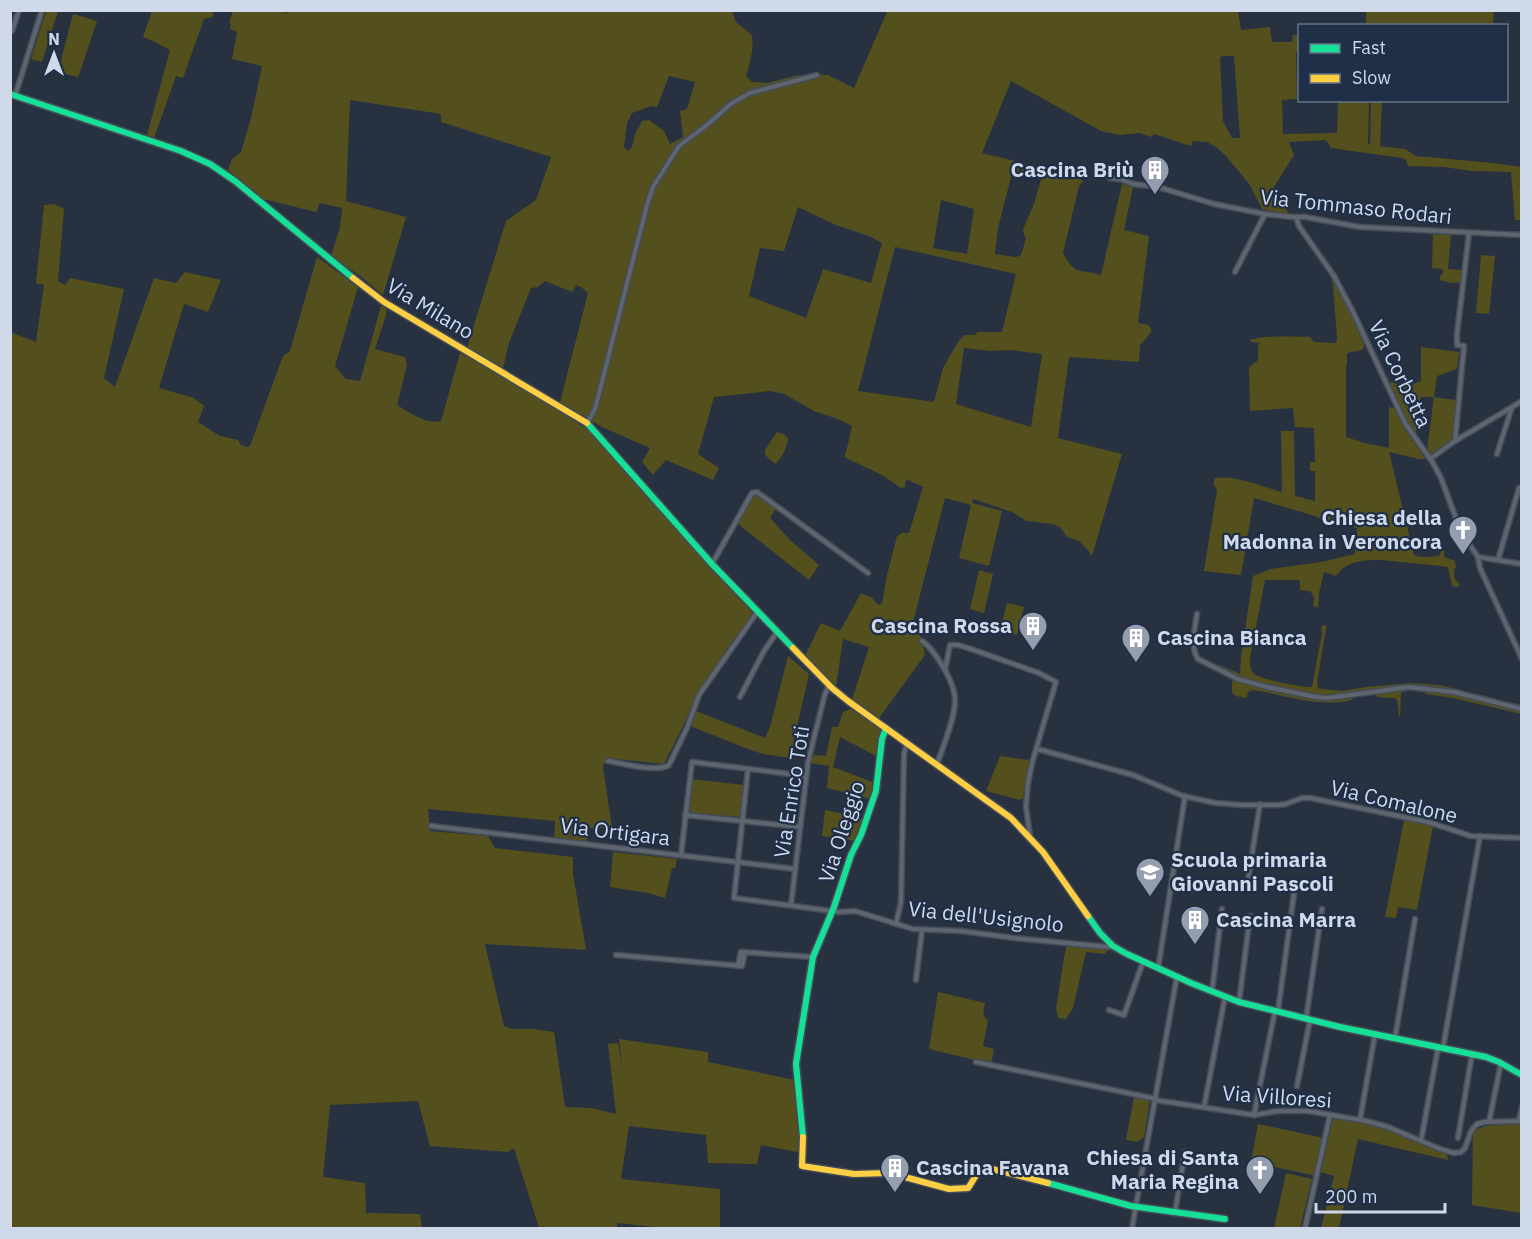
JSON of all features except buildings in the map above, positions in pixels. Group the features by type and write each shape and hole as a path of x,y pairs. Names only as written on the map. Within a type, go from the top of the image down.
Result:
{"street":[{"path":"10,32 19,10"},
{"path":"13,95 42,10"},
{"path":"587,423 596,409 646,205 653,187 679,146 732,103 750,93 817,75"},
{"name":"Via Milano","path":"13,95 189,154 210,164 235,181 375,296 587,423 712,564 829,686 1000,808 1030,837 1094,926 1113,945 1158,969 1239,1002 1472,1054 1501,1063 1521,1075"},
{"name":"Via Tommaso Rodari","path":"1110,178 1265,214 1305,217 1360,227 1521,236"},
{"path":"1235,272 1265,214"},
{"name":"Via Corbetta","path":"1296,217 1299,226 1334,276 1405,423 1430,459 1445,486 1461,532 1478,559"},
{"path":"1455,441 1464,346 1457,345 1469,233"},
{"path":"1430,459 1521,401"},
{"path":"1497,454 1512,407"},
{"path":"1498,560 1519,488"},
{"path":"712,564 752,493 758,492 868,573"},
{"path":"1521,564 1478,559 1521,659"},
{"path":"608,761 655,768 669,765 702,692 758,611"},
{"path":"1197,614 1195,656 1198,660 1244,681 1296,694 1326,698 1408,687 1432,689 1454,692 1521,709"},
{"path":"740,697 764,651 777,632"},
{"path":"922,641 933,651 945,670 953,688 955,702 953,716 937,764"},
{"path":"945,670 950,645 953,645 971,649 1054,680 1056,684 1028,783 1026,800 1030,837"},
{"name":"Via Enrico Toti","path":"791,905 806,776 825,692 829,686"},
{"name":"Via Oleggio","path":"832,911 876,791 882,736 886,728"},
{"path":"896,924 901,904 904,753 907,743"},
{"name":"Via Comalone","path":"1036,750 1133,776 1185,796 1227,805 1286,804 1302,798 1310,798 1428,822 1470,836 1521,838"},
{"path":"681,855 692,762 806,776"},
{"path":"737,862 748,769"},
{"path":"1158,969 1185,796"},
{"path":"1247,886 1260,804"},
{"path":"686,815 800,826"},
{"name":"Via Ortigara","path":"431,826 795,869"},
{"path":"1421,1141 1441,1048 1480,836"},
{"name":"Via dell'Usignolo","path":"737,862 734,898 841,912 855,910 922,930 962,931 1109,947 1113,945"},
{"path":"1254,1115 1276,1011 1294,893"},
{"path":"1212,992 1222,909"},
{"path":"1297,1086 1322,909"},
{"path":"832,911 813,957 796,1064 802,1166 857,1174 891,1173 958,1190 968,1188 981,1170 992,1169 1137,1206 1225,1219"},
{"path":"1239,1002 1250,916"},
{"path":"1395,1038 1415,919"},
{"path":"916,980 922,930"},
{"path":"616,956 738,966 743,966 745,952 813,957"},
{"path":"1108,1010 1124,1015 1143,962"},
{"path":"1132,1228 1177,976"},
{"path":"1204,1107 1225,997"},
{"path":"1360,1120 1375,1034"},
{"path":"1458,1138 1472,1054"},
{"name":"Via Villoresi","path":"976,1062 1155,1100 1254,1115 1295,1111 1360,1120 1383,1125 1443,1150 1459,1153 1465,1148 1474,1127 1481,1122 1489,1122"},
{"path":"1501,1063 1489,1122 1520,1121 1521,1107"},
{"path":"1305,1228 1330,1115"},
{"path":"1175,1212 1185,1152"}],"shaded area":[{"path":"288,10 732,11 736,22 752,35 752,51 746,76 752,82 768,83 794,76 815,74 828,75 854,88 886,11 1238,10 1241,30 1270,27 1272,42 1292,42 1293,35 1298,35 1297,99 1282,100 1283,134 1337,133 1338,102 1369,102 1368,144 1370,145 1371,102 1382,102 1380,146 1405,149 1416,156 1521,167 1522,220 1515,220 1511,172 1408,166 1406,160 1402,158 1331,148 1326,140 1289,142 1294,155 1272,190 1290,215 1262,209 1250,185 1226,156 1207,142 1193,141 1191,146 1154,134 1151,137 1140,133 1120,135 1101,131 1011,81 982,153 1064,173 1083,181 1079,186 1063,253 1072,266 1079,271 1101,275 1122,184 1133,187 1124,230 1149,236 1138,323 1148,325 1152,330 1140,345 1139,362 1069,357 1058,438 1122,454 1092,556 1079,541 1067,537 1060,527 1027,521 1012,512 973,499 972,503 1002,511 989,566 959,558 971,505 945,498 912,626 920,635 925,655 879,718 852,700 869,647 843,639 836,687 829,683 805,656 821,623 840,631 861,593 872,598 878,605 882,604 897,536 909,533 923,487 906,479 905,487 901,488 882,475 844,457 852,426 814,411 784,394 770,391 714,397 698,454 719,468 713,480 666,460 653,475 642,462 650,448 602,427 560,402 588,293 581,287 576,285 572,292 545,281 538,287 531,288 509,343 503,368 467,348 506,221 536,200 551,157 441,122 441,114 350,100 346,201 406,217 383,295 331,256 340,227 342,208 320,203 316,212 263,199 228,170 232,159 241,152 262,66 232,59 237,32 230,29 229,22 233,11 287,13","holes":["1234,56 1240,138 1232,138 1223,121 1220,57","669,76 695,82 687,109 680,111 683,137 670,144 664,131 649,120 642,121 635,134 632,147 628,151 624,147 627,123 632,113 651,106 657,107","1012,173 1041,179 1034,204 1023,229 1026,238 1020,256 995,254 998,228","941,200 974,209 967,254 933,248","798,207 882,243 871,283 823,269 806,318 749,296 760,248 784,251","895,247 1016,274 1002,332 978,332 975,335 965,335 960,339 943,368 934,402 858,391","964,348 1042,354 1031,427 956,404"]},
{"path":"46,11 58,11 42,62 31,59"},
{"path":"152,11 214,11 212,17 204,19 183,78 176,76 154,138 147,135 170,50 143,37"},
{"path":"1366,11 1494,11 1493,24 1366,24"},
{"path":"73,14 97,21 77,77 58,72"},
{"path":"54,204 64,209 58,281 65,285 70,278 124,289 104,378 115,387 154,278 176,283 185,272 221,280 208,312 184,304 159,388 194,398 204,406 198,422 220,436 238,440 241,445 247,447 250,446 283,356 290,351 317,257 358,287 335,366 346,379 360,381 381,306 386,308 386,315 375,349 405,357 407,365 397,405 424,420 441,421 460,353 500,374 589,430 753,612 697,694 664,764 606,758 603,767 612,828 588,828 587,842 554,839 555,821 428,809 430,831 488,836 495,848 573,857 573,874 586,950 485,944 504,1026 512,1029 554,1032 565,1107 591,1108 616,1114 608,1044 618,1043 622,1065 619,1039 708,1052 708,1062 795,1080 802,1153 761,1145 757,1164 708,1163 706,1135 629,1126 621,1179 720,1189 720,1228 664,1228 617,1223 617,1228 539,1228 514,1148 508,1152 430,1146 418,1101 330,1105 323,1177 365,1183 366,1213 420,1214 422,1228 11,1228 10,332 36,342 44,285 36,283 44,205"},
{"path":"1433,234 1451,235 1448,269 1464,270 1463,282 1451,283 1440,280 1443,269 1432,268"},
{"path":"1481,255 1495,256 1489,314 1476,313"},
{"path":"1331,277 1363,336 1362,350 1347,353 1346,437 1389,448 1389,407 1396,408 1405,429 1426,459 1389,452 1414,555 1439,556 1441,550 1444,550 1444,557 1455,561 1454,577 1460,585 1452,586 1448,567 1380,560 1360,561 1343,569 1336,576 1324,572 1318,608 1313,606 1314,597 1310,591 1300,590 1298,580 1265,580 1250,658 1252,671 1257,676 1272,681 1312,687 1322,633 1321,627 1324,625 1326,629 1318,688 1342,691 1411,683 1440,685 1521,705 1521,714 1417,692 1417,687 1408,687 1408,691 1401,692 1400,716 1395,698 1377,697 1375,692 1354,696 1352,700 1328,703 1253,690 1249,691 1246,698 1232,693 1234,675 1217,667 1219,665 1240,674 1253,576 1271,569 1321,562 1355,554 1357,528 1326,521 1254,498 1241,575 1204,571 1217,490 1214,479 1238,479 1282,492 1281,431 1294,431 1295,496 1315,501 1315,471 1310,471 1310,462 1315,462 1314,428 1295,427 1293,408 1250,411 1249,367 1258,360 1260,343 1250,340 1270,337 1310,337 1314,342 1336,343"},
{"path":"1421,347 1459,352 1457,369 1437,376 1434,397 1421,397 1414,434 1389,384 1391,382 1403,385 1410,382 1411,385 1421,381"},
{"path":"1434,397 1457,401 1453,440 1432,456 1427,450"},
{"path":"777,432 788,438 784,452 775,464 765,455 765,450"},
{"path":"758,493 776,508 770,518 790,540 819,565 809,580 738,524 753,494"},
{"path":"979,570 993,574 984,613 970,609"},
{"path":"1007,603 1024,607 1017,635 1000,631"},
{"path":"788,656 809,674 790,758 763,754 690,726 696,711 765,738 770,727"},
{"path":"851,709 882,730 876,756 840,737 833,767 875,783 870,799 827,788 829,766 810,763 813,755 826,756 832,727 838,727 843,712"},
{"path":"1000,756 1029,760 1024,797 1020,800 986,791"},
{"path":"691,779 744,785 740,817 692,813 689,810"},
{"path":"825,810 864,818 855,841 822,836"},
{"path":"1404,820 1433,826 1417,910 1398,907 1396,918 1385,917"},
{"path":"613,852 677,859 675,868 672,868 665,898 610,887"},
{"path":"1067,945 1108,950 1105,954 1086,952 1073,1008 1066,1019 1058,1018 1056,1008"},
{"path":"938,992 985,1003 984,1015 988,1020 983,1046 994,1049 991,1064 929,1049"},
{"path":"1134,1097 1150,1100 1144,1137 1137,1142 1126,1140"},
{"path":"1333,1118 1363,1123 1392,1132 1447,1154 1448,1160 1358,1139 1339,1228 1321,1228 1334,1176 1321,1172"},
{"path":"1258,1124 1324,1138 1316,1176 1251,1162"},
{"path":"1521,1124 1521,1213 1472,1205 1473,1131 1485,1126"},
{"path":"1286,1173 1312,1179 1300,1228 1274,1228"}],"traffic: fast":[{"path":"10,94 181,151 210,164 235,181 353,278"},
{"path":"587,423 712,564 793,648"},
{"path":"803,1137 796,1064 813,957 834,907 876,791 882,739 886,728"},
{"path":"1088,916 1113,946 1127,954 1239,1002 1340,1027 1486,1057 1522,1075"},
{"path":"1048,1183 1131,1206 1225,1219"}],"traffic: slow":[{"path":"353,278 384,302 587,423"},
{"path":"793,648 848,701 1011,818 1043,852 1088,916"},
{"path":"803,1137 802,1166 854,1174 890,1173 949,1189 968,1188 979,1172 987,1169 1048,1183"}],"place":[{"name":"Cascina Briù","path":"1155,196"},
{"name":"Chiesa della Madonna in Veroncora","path":"1463,556"},
{"name":"Cascina Rossa","path":"1033,652"},
{"name":"Cascina Bianca","path":"1136,664"},
{"name":"Scuola primaria Giovanni Pascoli","path":"1150,898"},
{"name":"Cascina Marra","path":"1195,946"},
{"name":"Cascina Favana","path":"895,1194"},
{"name":"Chiesa di Santa Maria Regina","path":"1260,1196"}]}
